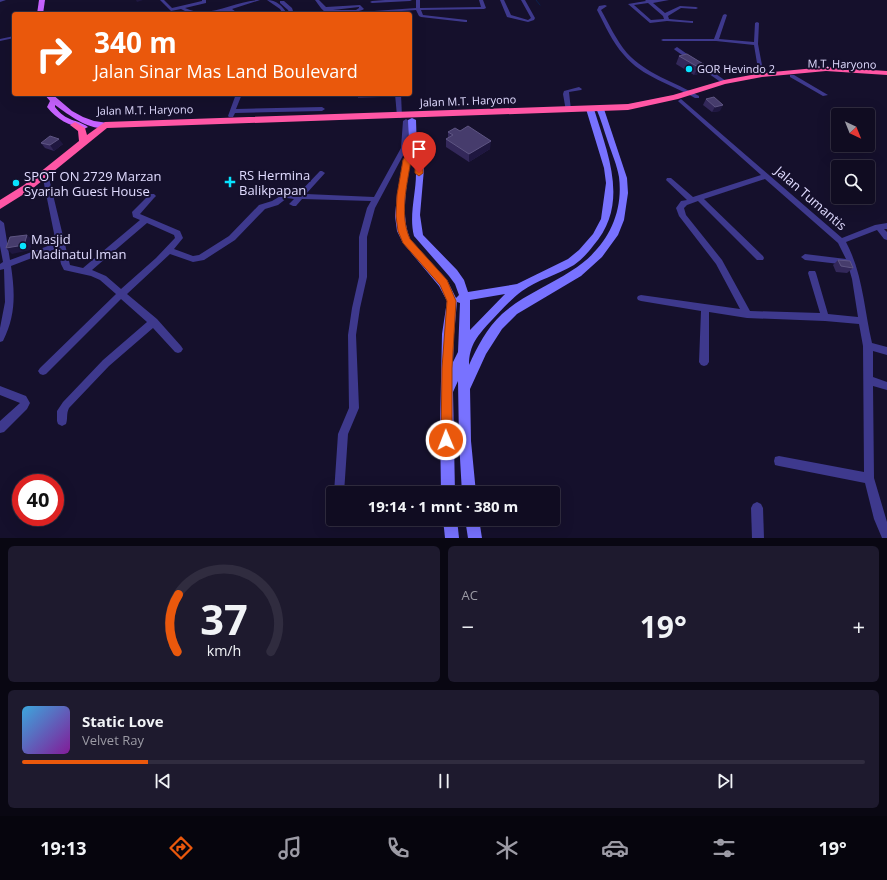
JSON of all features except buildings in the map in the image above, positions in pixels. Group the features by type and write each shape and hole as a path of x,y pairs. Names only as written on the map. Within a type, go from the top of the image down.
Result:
{"highway":[{"name":"Jalan M.T. Haryono","path":"102,128 119,130 647,110 681,101 724,82 762,75 826,69 887,72"},
{"name":"M.T. Haryono","path":"773,78 833,73 887,76"},
{"name":"Jalan M.T. Haryono","path":"602,111 694,95 773,78"},
{"name":"Jalan M.T. Haryono","path":"102,128 233,117 406,119 568,110 590,111"},
{"path":"75,125 82,130 84,143"},
{"path":"0,205 45,174 102,128"},
{"path":"84,143 119,130"}],"main road":[{"path":"40,12 42,0"},
{"path":"44,12 45,0"},
{"name":"Jalan M.T. Haryono","path":"49,96 53,101 72,115 102,128"},
{"name":"Jalan M.T. Haryono","path":"53,101 51,107 67,122 75,125 102,128"}],"street":[{"path":"0,1 4,0"},
{"path":"162,0 170,10 204,2 204,0"},
{"path":"214,12 258,0"},
{"path":"269,0 282,8 285,12"},
{"path":"278,0 290,9 292,12"},
{"path":"318,0 324,9 329,11 362,10 358,0"},
{"path":"375,12 371,1 410,0"},
{"path":"418,0 420,15 424,17 465,21"},
{"path":"481,0 486,14"},
{"path":"502,0 510,16 531,21 533,18 524,0"},
{"path":"626,0 650,22 666,17 678,7"},
{"path":"630,4 666,0"},
{"path":"670,0 678,7 696,8"},
{"path":"648,1 666,17 691,22"},
{"path":"605,6 601,7 599,10 617,43 631,60 648,71 694,95"},
{"path":"182,8 189,12"},
{"path":"386,12 418,9 484,8"},
{"path":"228,9 233,12"},
{"path":"716,40 725,16"},
{"path":"757,24 756,44 762,75"},
{"path":"0,40 12,37"},
{"path":"663,40 716,40 756,44"},
{"path":"678,49 724,82"},
{"path":"792,76 825,95"},
{"path":"568,110 567,91 579,89"},
{"path":"233,117 238,96"},
{"path":"233,117 240,111 244,96"},
{"path":"399,96 406,119 413,151 417,156 419,164 416,225 420,236 460,283 465,298 463,353 465,441 468,486"},
{"name":"Jalan Tumantis","path":"681,101 766,176 848,239 852,263 858,282 864,321 863,328 868,346 869,478 880,519 887,536"},
{"path":"240,111 322,109"},
{"path":"446,395 463,353 473,335 493,312 519,288 571,262 582,253 597,236 606,219 610,183 608,168 598,132 590,111"},
{"path":"464,388 475,363 488,340 504,319 527,300 563,282 586,267 602,251 618,228 624,184 602,111"},
{"path":"339,486 343,434 354,408 352,335 363,277 363,238 375,199 404,148 406,119"},
{"path":"598,132 608,132"},
{"path":"413,151 407,160 401,195 400,216 402,231 406,241 443,283 452,301 448,334 446,395 448,486"},
{"path":"608,168 620,167"},
{"path":"293,204 322,173"},
{"path":"45,174 67,268 97,275 154,322 178,349"},
{"path":"747,314 719,262 680,212 681,206 766,176"},
{"path":"669,180 696,200 760,258"},
{"path":"43,371 66,351 121,294 177,240 179,235 173,231 137,216 136,214 152,196"},
{"path":"168,250 193,258 201,258 232,238 263,206 286,196 375,199"},
{"path":"85,272 145,220"},
{"path":"0,222 4,266 11,303 0,338"},
{"path":"848,239 868,230 887,226"},
{"path":"878,227 887,237"},
{"path":"406,241 420,236"},
{"path":"4,266 61,244"},
{"path":"805,257 852,263"},
{"path":"812,273 825,317"},
{"path":"452,301 478,294 519,288"},
{"path":"641,298 705,309 747,314 825,317 864,321"},
{"path":"704,362 705,309"},
{"path":"493,312 504,319"},
{"path":"62,421 62,411 66,405 106,363 154,322"},
{"path":"868,346 887,351"},
{"path":"868,380 887,386"},
{"path":"0,390 23,399 25,403 24,406 0,428"},
{"path":"778,461 869,478"},
{"path":"757,508 758,538"},
{"path":"451,526 452,538"},
{"path":"473,526 475,538"}],"waterway":[{"path":"536,0 540,5"}],"place":[{"name":"GOR Hevindo 2","path":"689,69"},
{"name":"RS Hermina Balikpapan","path":"230,182"},
{"name":"SPOT ON 2729 Marzan Syariah Guest House","path":"16,183"},
{"name":"Masjid Madinatul Iman","path":"23,246"}],"route":[{"path":"419,173 419,160 413,151 409,154 405,169 401,195 400,216 402,231 406,241 443,283 449,292 452,301 448,334 446,440"}]}
